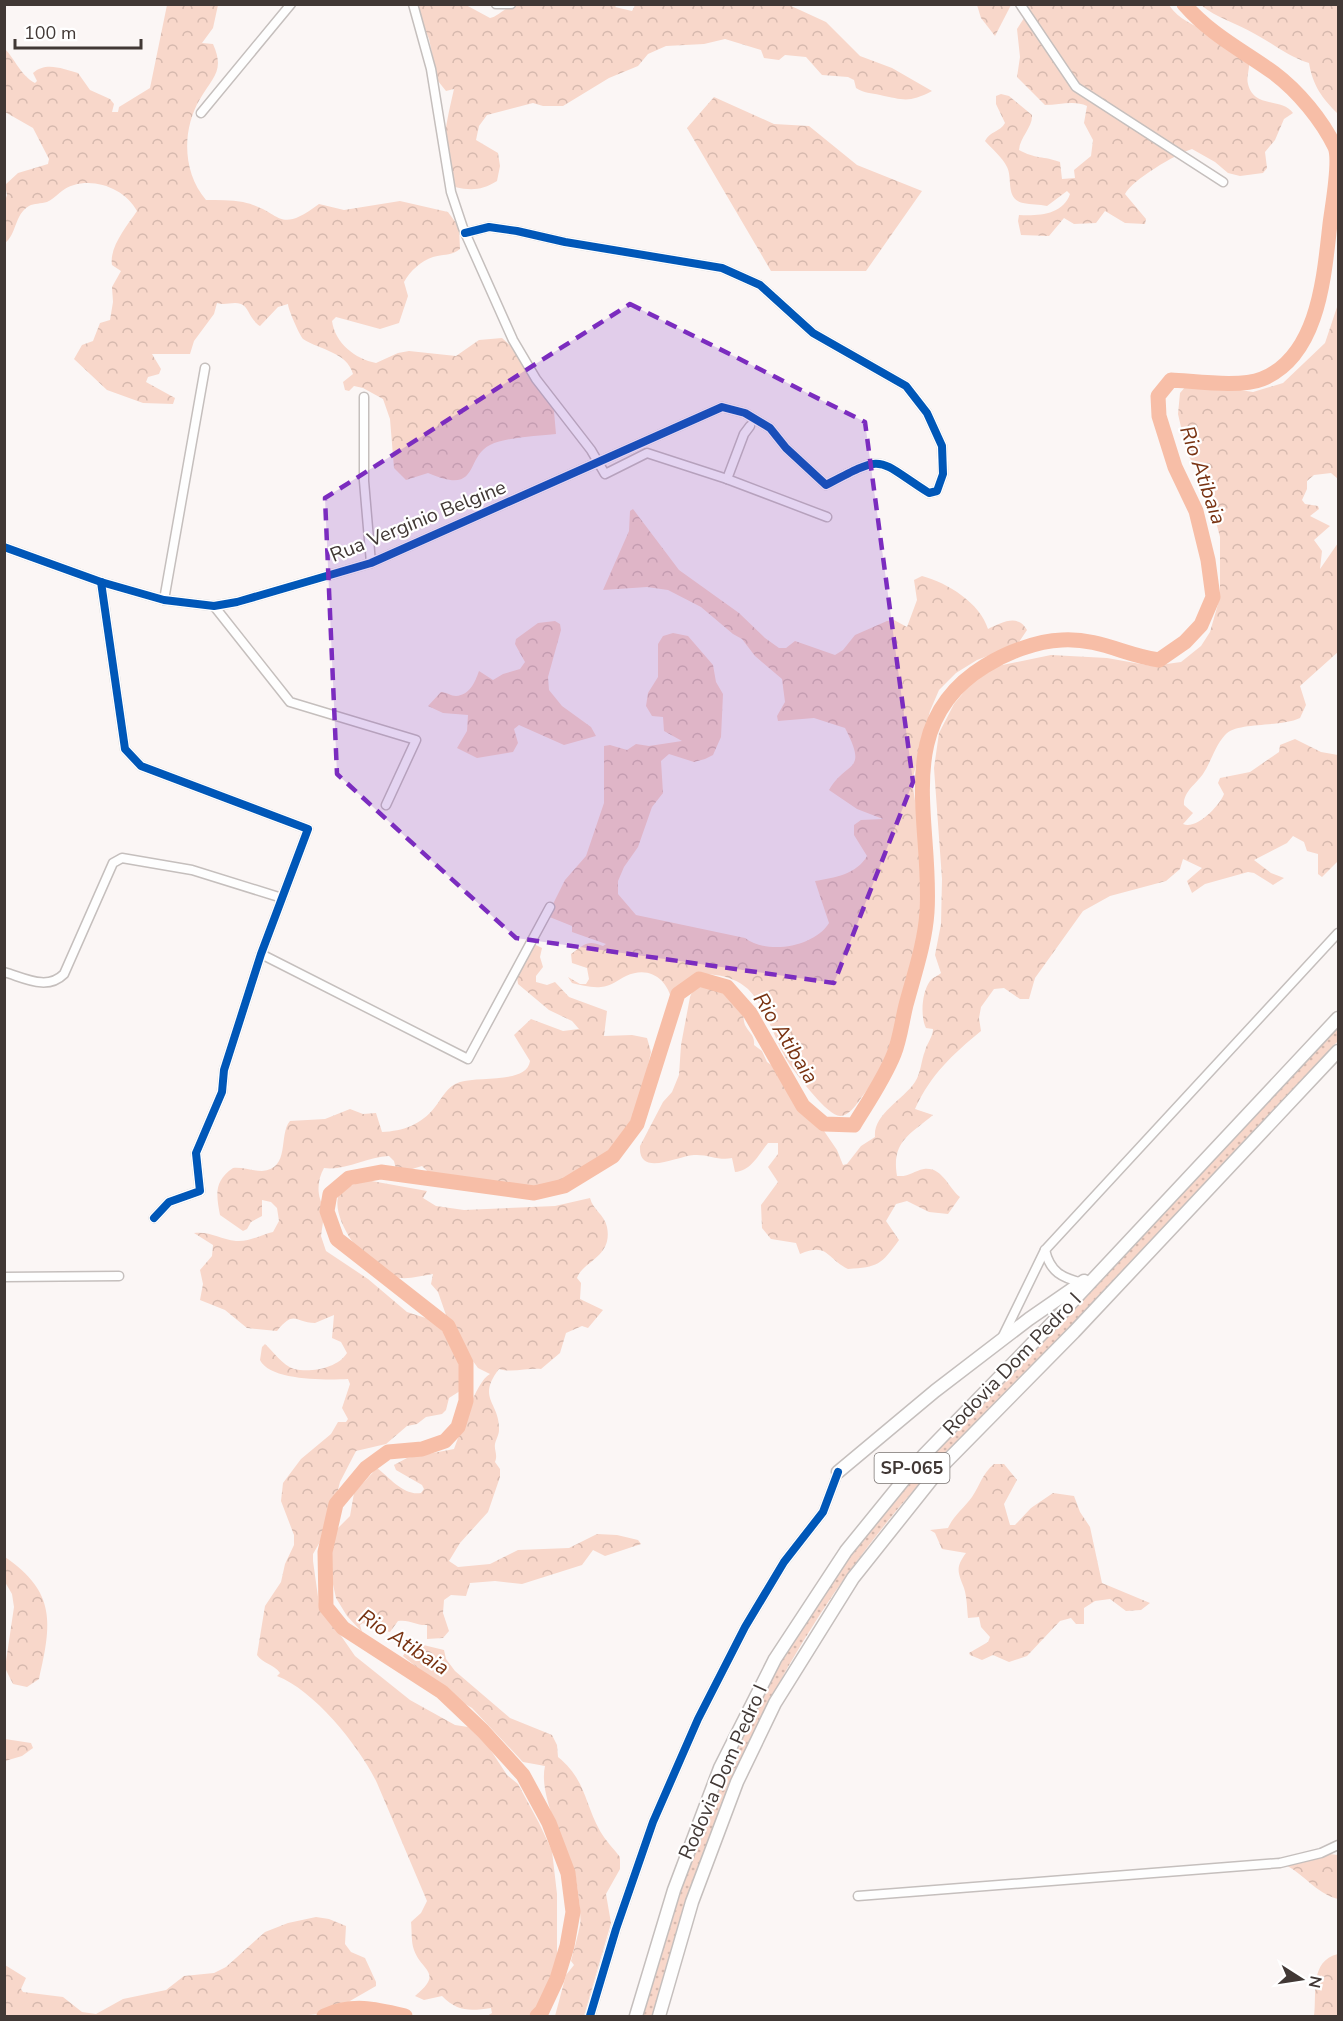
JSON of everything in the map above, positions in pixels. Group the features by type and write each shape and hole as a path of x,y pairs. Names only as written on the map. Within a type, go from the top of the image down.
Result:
{"highway":[{"name":"Rodovia Dom Pedro I","path":"636,2016 660,1932 703,1808 752,1701 799,1620 846,1551 917,1463 1134,1237 1338,1018"},
{"name":"Rodovia Dom Pedro I","path":"659,2016 692,1902 737,1782 775,1703 853,1578 943,1465 1090,1315 1338,1051"},
{"path":"837,1472 1000,1342 1083,1283 1134,1237"}],"street":[{"path":"201,113 291,4"},
{"path":"413,4 431,69 451,192 465,233 513,340 536,379 591,450 605,474 647,453 727,479 826,517"},
{"path":"496,4 511,4"},
{"path":"1020,4 1076,87 1223,182"},
{"name":"Rua Verginio Belgine","path":"4,548 101,582 164,600 214,606 237,602 371,563 722,407 745,413 770,428 786,448 826,485 865,464 878,462 889,464 929,493 937,491 943,474 942,446 927,414 906,386 813,333 760,285 722,268 565,242 517,231 489,227 465,233"},
{"path":"164,600 205,368"},
{"path":"364,397 364,481 371,563"},
{"path":"727,479 744,434 750,426"},
{"path":"101,582 125,749 141,766 308,830 261,954 224,1070 222,1092 196,1153 200,1191 169,1202 154,1218"},
{"path":"214,606 290,702 416,740 386,805"},
{"path":"4,972 47,984 57,982 64,974 113,863 122,858 192,870 282,898"},
{"path":"261,954 468,1059 550,907"},
{"path":"1000,1342 1012,1322 1045,1250 1338,933"},
{"path":"1045,1250 1048,1264 1057,1274 1083,1283"},
{"path":"4,1277 119,1276"},
{"path":"590,2016 616,1929 653,1822 698,1719 745,1627 784,1562 823,1512 837,1472"},
{"path":"858,1896 1280,1863 1322,1853 1338,1845"}],"highlighted area":[{"path":"630,304 865,422 913,782 834,983 516,938 337,774 325,498"}],"green space":[{"path":"515,4 617,5 615,7 632,11 636,4 789,5 826,22 860,56 892,68 932,91 906,99 868,93 856,88 854,80 848,77 822,75 806,57 785,55 779,60 764,58 761,50 725,39 704,44 666,46 648,54 638,66 609,78 563,106 543,106 533,103 487,115 479,126 476,140 498,153 500,166 497,181 477,189 455,187 449,175 444,151 446,126 454,89 446,91 438,81 429,39 415,5 466,5 490,18"},
{"path":"167,5 218,5 213,28 202,43 213,44 218,67 194,111 187,150 192,177 206,200 243,202 287,220 319,204 344,210 400,201 448,212 459,227 460,249 429,259 409,274 404,282 408,296 399,323 380,329 336,317 332,321 337,336 354,354 376,363 398,353 409,351 456,356 479,340 502,338 514,349 553,400 556,434 513,439 490,445 482,451 464,478 445,479 428,473 406,480 394,468 390,419 383,399 363,388 354,386 349,391 345,390 343,382 353,374 350,367 339,356 303,339 288,304 278,307 260,326 241,304 217,303 214,314 194,341 190,354 152,354 161,369 159,374 148,377 146,382 175,398 173,404 143,403 107,390 74,359 82,345 93,341 100,323 110,320 113,302 112,287 121,271 112,265 113,251 137,211 126,197 110,188 92,183 74,185 47,202 31,205 24,210 12,235 5,243 7,195 5,185 18,173 48,164 49,159 33,128 5,112 4,48 26,76 35,83 37,81 33,73 43,67 55,67 78,73 90,90 110,99 114,104 112,112 118,112 119,107 150,88"},
{"path":"977,5 1011,5 995,36 981,18"},
{"path":"1028,5 1169,5 1177,15 1188,22 1232,43 1242,50 1249,61 1248,81 1251,92 1262,100 1288,108 1293,113 1284,119 1275,140 1265,152 1267,168 1263,173 1240,176 1228,173 1215,162 1192,149 1155,168 1129,188 1125,194 1146,219 1145,224 1125,223 1105,211 1096,223 1074,224 1064,218 1049,236 1021,235 1019,215 1049,213 1062,206 1070,194 1067,191 1047,206 1017,201 1012,193 1007,167 985,141 1005,123 996,104 996,96 1001,94 1009,96 1032,115 1031,124 1019,150 1060,162 1062,179 1075,178 1074,170 1091,156 1093,140 1084,123 1087,106 1072,103 1045,105 1017,77 1020,57 1017,29 1026,15"},
{"path":"1201,5 1338,5 1338,114 1319,91 1309,63 1288,54"},
{"path":"714,97 774,124 809,126 857,165 922,191 866,271 771,271 687,128"},
{"path":"1338,304 1338,479 1331,473 1314,475 1307,481 1307,489 1302,500 1305,504 1318,506 1319,509 1310,516 1330,526 1314,540 1322,551 1320,569 1338,543 1338,652 1300,686 1306,705 1300,718 1281,723 1239,728 1225,735 1203,774 1190,788 1184,800 1184,805 1193,813 1183,824 1189,825 1201,820 1218,804 1224,794 1218,783 1220,778 1250,772 1279,752 1280,745 1295,739 1321,752 1338,755 1338,861 1322,877 1318,874 1318,854 1307,851 1304,842 1293,836 1287,843 1254,860 1271,873 1284,878 1273,885 1254,873 1248,872 1205,884 1192,893 1187,881 1202,868 1183,859 1180,869 1166,881 1110,896 1083,911 1035,978 1029,999 1020,999 1004,988 994,989 981,1007 979,1018 981,1031 943,1066 928,1085 915,1109 933,1115 910,1133 900,1146 896,1164 897,1176 931,1169 941,1175 960,1197 948,1214 929,1212 907,1201 896,1204 886,1221 899,1240 883,1260 873,1266 848,1269 822,1251 816,1250 800,1254 796,1243 771,1239 762,1228 761,1205 778,1182 768,1167 778,1154 778,1143 768,1143 750,1165 735,1172 732,1158 694,1155 660,1163 645,1161 641,1156 640,1146 663,1102 672,1092 679,1075 681,1045 690,997 694,990 707,985 722,989 740,1002 745,1025 753,1036 754,1045 762,1051 767,1062 782,1072 801,1112 822,1128 837,1150 843,1165 847,1164 861,1146 875,1137 883,1114 917,1078 933,1032 933,1029 926,1028 923,1011 927,986 941,973 935,955 941,924 942,879 934,768 939,733 954,704 974,680 993,667 1051,655 1107,658 1152,666 1181,662 1201,646 1210,632 1220,597 1220,537 1207,488 1187,453 1178,414 1180,393 1186,386 1194,383 1253,392 1283,383 1325,343"},
{"path":"633,509 679,570 739,613 779,648 786,648 795,641 835,655 843,650 855,635 887,621 894,620 907,627 917,600 914,580 922,576 962,595 978,611 988,629 1004,622 1014,621 1019,622 1027,630 1017,645 977,660 956,673 939,690 930,711 912,781 926,873 921,954 894,1066 867,1090 846,1115 836,1115 829,1110 806,1086 784,1056 761,1007 748,989 737,981 719,976 701,976 685,985 672,1002 662,981 650,973 634,973 608,985 597,987 572,983 568,977 580,984 586,984 589,979 587,968 572,963 571,954 587,944 594,943 603,946 606,944 572,932 572,926 547,916 565,880 586,856 604,803 604,746 610,745 627,750 636,744 649,746 682,741 664,731 663,717 652,716 646,706 648,693 658,677 658,644 663,636 673,633 688,636 713,665 716,682 723,694 721,737 713,755 705,759 694,762 669,754 661,761 663,793 652,807 638,847 624,867 618,881 618,894 636,915 745,938 766,946 790,946 802,943 813,938 829,923 815,881 837,877 863,862 867,856 854,835 854,825 861,820 883,819 857,809 829,790 855,760 852,743 845,728 814,718 778,721 777,716 785,702 782,679 755,656 742,639 701,607 668,590 647,587 603,590 629,531 630,511"},
{"path":"555,621 560,624 561,630 548,677 549,690 562,706 591,727 596,736 564,745 519,725 514,729 518,743 513,752 477,758 457,748 467,731 468,715 443,713 428,706 441,692 456,696 468,691 479,671 493,680 520,669 525,662 515,644 516,639 538,623"},
{"path":"534,944 542,948 540,957 543,967 536,976 536,982 547,985 555,982 569,997 607,1011 604,1036 632,1035 647,1038 651,1052 638,1110 618,1144 597,1171 569,1185 512,1192 442,1185 422,1166 402,1172 396,1169 394,1161 389,1156 340,1168 324,1168 318,1188 325,1208 321,1236 326,1251 368,1279 407,1312 432,1320 445,1334 457,1357 463,1382 460,1391 449,1398 446,1410 442,1414 426,1417 417,1424 407,1426 386,1444 356,1451 340,1482 328,1528 313,1554 313,1561 319,1604 355,1656 410,1700 455,1725 468,1727 484,1740 507,1775 518,1784 552,1851 557,1894 557,1969 549,1998 539,2016 487,2016 492,2013 491,2008 465,2009 453,2005 442,1996 424,2000 415,1996 424,1988 430,1977 414,1950 411,1922 421,1913 427,1901 377,1783 359,1753 335,1721 306,1694 277,1676 280,1673 278,1670 257,1655 265,1606 281,1582 285,1564 294,1545 294,1535 281,1501 283,1483 301,1459 331,1434 338,1422 346,1422 348,1419 342,1408 350,1384 348,1379 300,1378 275,1372 260,1360 262,1347 265,1344 282,1362 294,1369 316,1370 331,1366 347,1353 341,1342 332,1338 334,1315 315,1323 288,1320 277,1331 247,1328 225,1310 200,1300 203,1284 200,1270 212,1256 213,1245 194,1233 205,1233 241,1241 273,1232 279,1221 277,1208 271,1202 262,1200 262,1216 251,1222 243,1231 220,1215 218,1188 222,1178 233,1168 262,1171 271,1169 277,1164 290,1121 325,1119 350,1109 363,1114 376,1113 382,1132 404,1128 418,1123 430,1113 448,1089 455,1084 468,1080 511,1076 527,1068 530,1061 514,1035 531,1019 563,1031 579,1029 572,1021 549,1010 518,984 517,977"},
{"path":"1338,1026 1338,1041 1002,1400 914,1489 874,1538 837,1590 802,1643 743,1755 711,1838 654,2016 642,2016 690,1860 733,1752 793,1639 828,1584 907,1482 950,1435 995,1392"},
{"path":"366,1180 427,1191 423,1198 436,1206 464,1210 555,1206 590,1198 607,1227 608,1237 602,1252 580,1272 577,1278 581,1283 580,1299 603,1310 588,1328 582,1326 566,1333 560,1353 541,1369 509,1371 499,1369 492,1379 489,1394 498,1421 499,1432 495,1444 495,1462 500,1469 500,1477 488,1512 460,1543 449,1561 458,1567 490,1564 518,1550 569,1548 597,1534 617,1535 638,1540 641,1544 605,1556 593,1550 582,1565 522,1584 495,1581 470,1583 466,1596 451,1595 444,1600 443,1613 449,1631 443,1638 427,1639 427,1625 406,1621 398,1621 390,1632 371,1628 363,1623 360,1625 362,1632 347,1616 336,1598 329,1566 337,1529 350,1516 354,1493 377,1468 403,1489 421,1493 424,1489 422,1485 396,1470 394,1465 407,1458 454,1449 474,1397 484,1379 490,1374 478,1368 446,1315 438,1292 431,1284 433,1274 407,1278 391,1276 371,1263 352,1241 340,1216 337,1204 339,1194 345,1188"},
{"path":"994,1464 1004,1464 1017,1480 1004,1504 1010,1525 1015,1525 1031,1508 1053,1493 1074,1496 1080,1512 1090,1527 1102,1583 1150,1603 1141,1610 1126,1611 1110,1599 1095,1601 1084,1608 1084,1624 1076,1624 1071,1618 1060,1621 1027,1656 1009,1662 993,1655 982,1660 970,1655 969,1653 988,1642 990,1637 981,1627 979,1617 968,1618 966,1595 959,1570 966,1553 942,1549 935,1533 930,1530 948,1528"},
{"path":"5,1557 34,1583 42,1596 46,1610 46,1641 39,1679 27,1687 13,1684 5,1668 14,1607 12,1594 5,1582"},
{"path":"411,1642 444,1650 446,1659 455,1671 510,1718 552,1735 557,1745 558,1757 574,1774 600,1831 620,1857 620,1869 606,1894 611,1923 584,2016 555,2016 566,1975 574,1965 571,1961 580,1915 575,1874 545,1791 545,1766 523,1762 472,1708 418,1676 419,1669 403,1656"},
{"path":"5,1739 31,1743 33,1748 22,1756 5,1761"},
{"path":"1321,1853 1338,1855 1338,1899 1323,1892 1283,1864"},
{"path":"316,1917 329,1919 346,1926 345,1944 351,1952 365,1958 376,1982 376,1986 329,2013 298,2016 5,2016 5,1965 26,1978 21,1989 23,1992 63,1997 82,2012 96,2014 123,1999 166,1990 184,1976 214,1973 226,1967 265,1932 288,1923"},
{"path":"1338,1954 1338,2015 1314,2016 1318,1971 1329,1958"}],"waterway":[{"name":"Rio Atibaia","path":"537,2016 542,2011 557,1979 567,1946 573,1912 568,1873 549,1823 523,1775 483,1731 442,1692 343,1628 326,1607 325,1552 336,1504 366,1468 388,1452 422,1449 445,1441 458,1427 466,1401 466,1363 448,1326 337,1239 327,1211 330,1194 349,1178 381,1172 534,1193 564,1186 613,1156 637,1124 678,994 699,979 727,987 750,1013 803,1106 824,1124 854,1125 881,1081 894,1054 924,935 927,878 923,777 926,746 937,716 955,690 985,666 1022,648 1052,641 1076,640 1159,660 1185,642 1201,625 1213,597 1208,560 1196,511 1175,467 1159,416 1158,396 1171,380 1230,384 1262,379 1281,368 1296,352 1307,334 1315,312 1325,267 1336,184 1337,154 1335,147 1316,116 1292,88 1205,25 1184,4"},
{"name":"Rio Atibaia","path":"324,2016 355,2008 374,2009 405,2016"}],"cycle path":[{"path":"4,547 101,582 164,600 214,606 237,602 371,563 722,407 745,413 770,428 786,448 826,485 860,468 880,464 898,472 929,493 937,491 943,474 942,446 927,413 906,386 813,333 760,285 722,268 565,242 517,231 489,227 465,233"},
{"path":"101,582 125,749 141,766 308,829 261,954 224,1070 222,1092 196,1153 200,1191 169,1202 154,1218"},
{"path":"590,2016 616,1929 653,1822 698,1719 745,1627 784,1562 823,1512 838,1472"}]}
